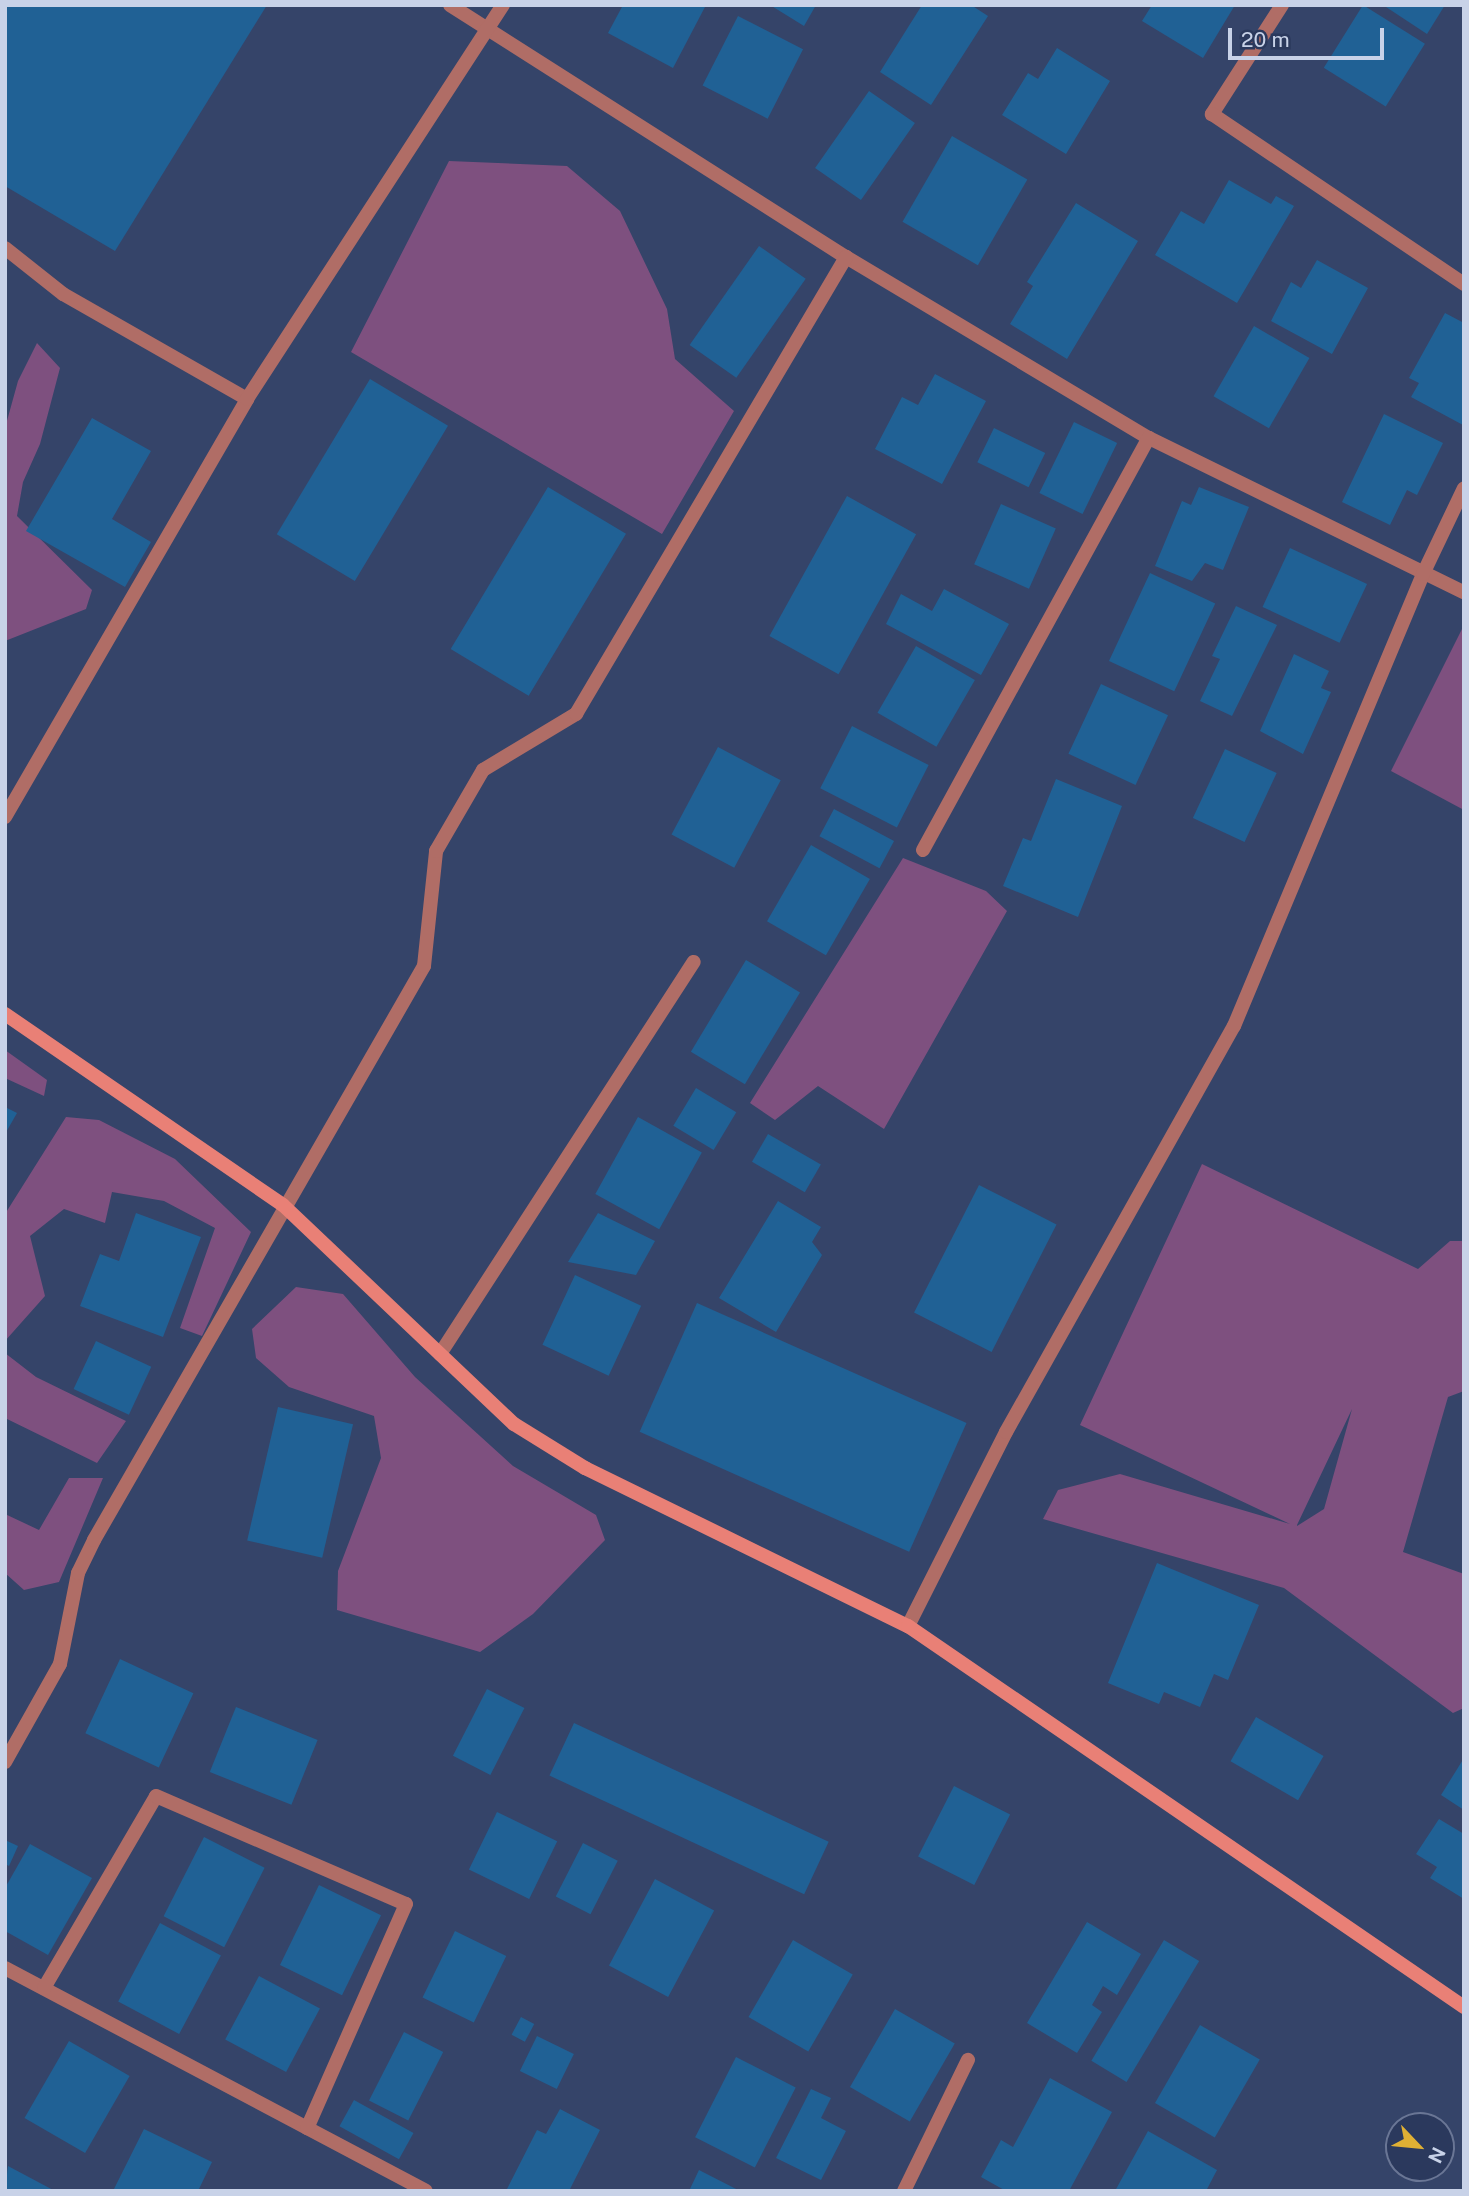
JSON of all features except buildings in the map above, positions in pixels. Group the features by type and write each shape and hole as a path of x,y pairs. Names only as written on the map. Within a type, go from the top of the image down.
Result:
{"street":[{"path":"450,5 484,30 846,257 1149,438 1464,592"},
{"path":"5,817 247,399 484,30 503,5"},
{"path":"1282,5 1212,114 1464,284"},
{"path":"5,248 63,294 247,399"},
{"path":"5,1762 60,1664 78,1573 94,1540 283,1205 424,967 436,851 483,770 576,714 846,257"},
{"path":"923,850 1149,438"},
{"path":"908,1626 1006,1432 1234,1026 1423,574 1464,488"},
{"path":"440,1354 694,962"},
{"path":"5,1014 283,1205 514,1424 585,1468 908,1626 1464,2007"},
{"path":"44,1988 156,1796 406,1904 307,2128"},
{"path":"5,1968 426,2191"},
{"path":"904,2191 968,2060"}],"shaded area":[{"path":"449,161 567,166 620,211 667,309 675,359 734,411 662,534 351,352"},
{"path":"37,343 60,368 40,444 23,482 17,516 92,590 86,609 5,641 5,428 18,381"},
{"path":"1464,625 1464,810 1391,771"},
{"path":"903,858 986,891 1007,911 884,1129 818,1086 775,1120 750,1103"},
{"path":"5,1050 47,1080 44,1096 5,1078"},
{"path":"66,1117 99,1120 175,1159 251,1232 202,1336 180,1328 215,1228 164,1201 112,1192 105,1223 64,1209 30,1236 45,1296 5,1341 5,1214"},
{"path":"1202,1164 1418,1269 1450,1241 1464,1241 1464,1391 1448,1397 1403,1552 1464,1574 1464,1708 1453,1713 1284,1588 1043,1519 1058,1490 1120,1474 1290,1524 1080,1425","holes":["1352,1409 1324,1509 1297,1526"]},
{"path":"296,1287 343,1294 415,1377 513,1466 596,1515 605,1540 533,1614 480,1652 337,1610 338,1571 381,1458 374,1416 289,1387 256,1358 252,1329"},
{"path":"5,1353 36,1377 126,1421 97,1463 5,1418"},
{"path":"69,1478 103,1478 59,1582 24,1590 5,1573 5,1514 39,1530"}]}
